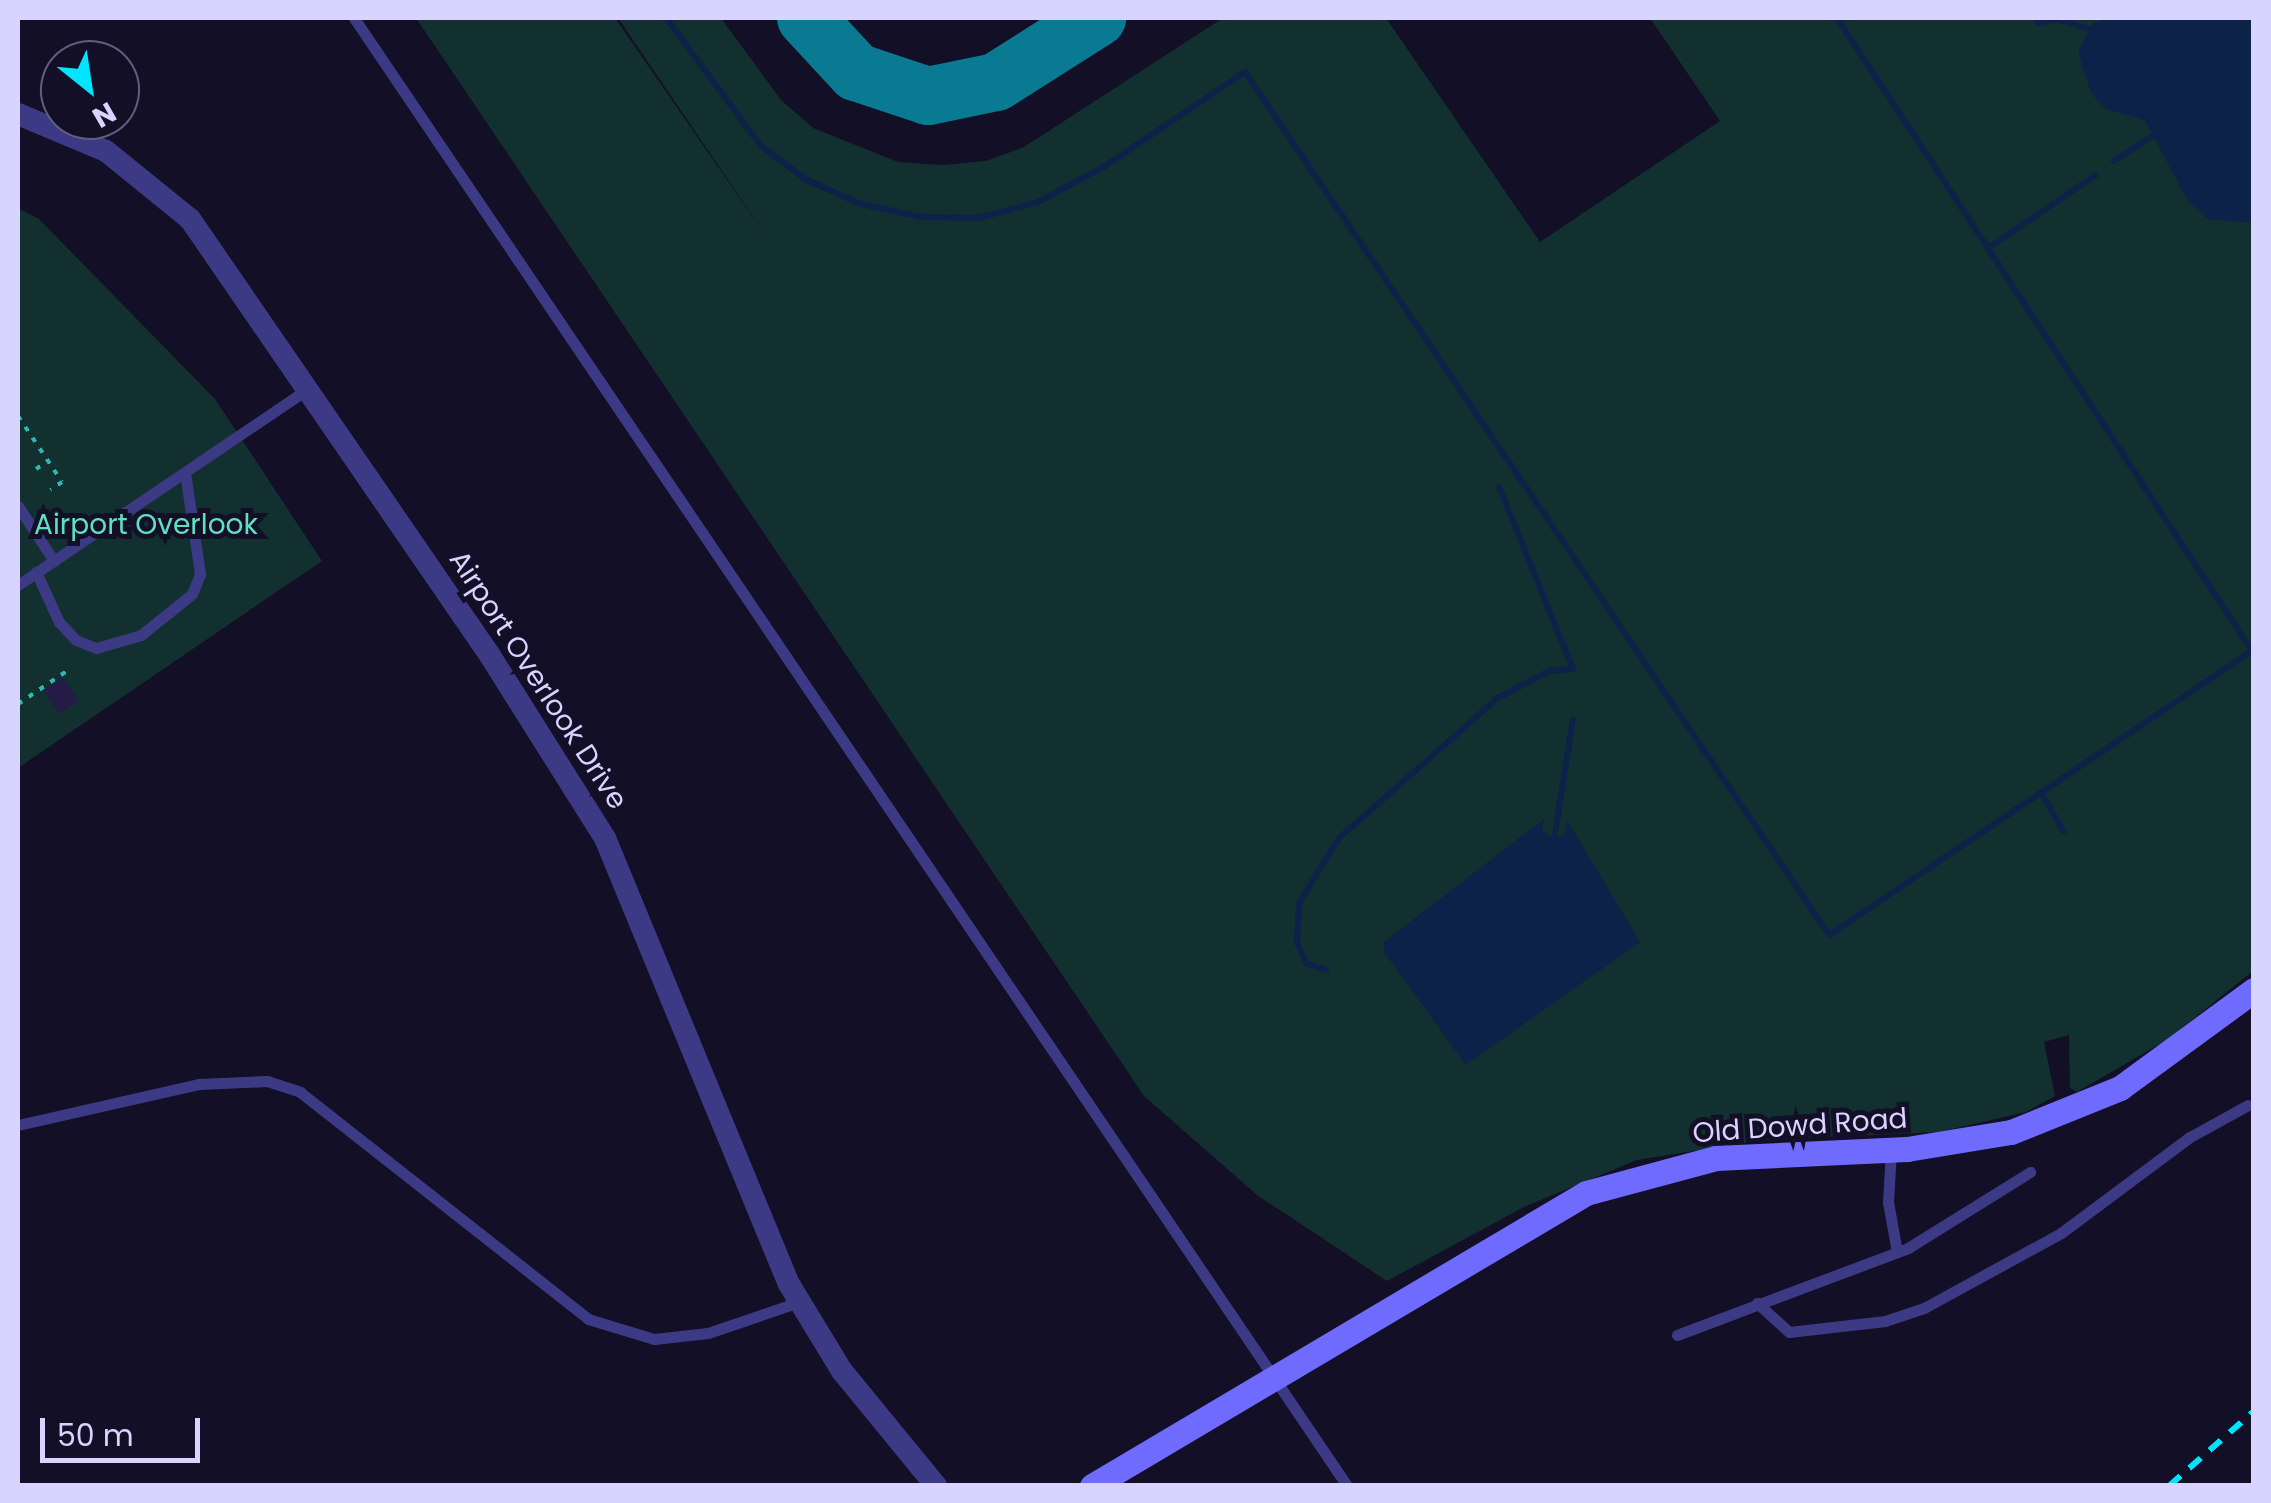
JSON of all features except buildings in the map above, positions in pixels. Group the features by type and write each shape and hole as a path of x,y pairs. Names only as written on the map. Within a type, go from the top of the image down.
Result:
{"street":[{"name":"Airport Overlook Drive","path":"18,114 106,151 154,184 227,268 490,654 605,838 754,1206 800,1302 842,1371 936,1486"},
{"name":"Old Dowd Road","path":"1092,1486 1480,1250 1586,1193 1674,1166 1961,1144 2066,1114 2158,1064 2254,990"}],"lane":[{"path":"354,18 1347,1486"},
{"path":"18,585 306,389"},
{"path":"36,572 59,622 76,640 96,648 142,636 192,594 200,574 186,472"},
{"path":"18,506 54,560"},
{"path":"18,1124 199,1084 267,1081 300,1092 588,1319 654,1339 708,1333 800,1302"},
{"path":"1756,1303 1790,1332 1885,1320 1924,1308 2060,1233 2190,1137 2248,1104"},
{"path":"1891,1150 1888,1202 1897,1252"},
{"path":"1677,1335 1897,1252 1965,1218 2030,1172"}],"path":[{"path":"18,416 62,482 50,490"},
{"path":"36,469 48,461"},
{"path":"18,704 67,671"}],"green space":[{"path":"416,18 615,18 771,243 618,18 721,18 781,100 813,128 898,162 942,165 986,161 1024,147 1223,18 1386,18 1540,242 1720,121 1650,18 2253,18 2253,971 2168,1039 2077,1092 2070,1088 2069,1035 2044,1042 2055,1096 2026,1112 1939,1132 1762,1140 1637,1160 1524,1207 1387,1281 1257,1195 1144,1096"},
{"name":"Airport Overlook","path":"18,208 39,219 215,399 322,561 18,768"}],"water":[{"path":"2111,18 2251,18 2253,223 2208,219 2187,200 2145,120 2106,109 2091,93 2078,52 2093,23"},
{"path":"1544,819 1542,830 1554,840 1565,834 1567,820 1640,942 1466,1065 1384,952 1384,942"}],"waterway":[{"path":"666,18 761,146 805,179 861,204 921,217 978,218 1038,202 1105,166 1245,72 1829,935 2252,651 1837,18"},
{"path":"2037,23 2056,19 2089,29"},
{"path":"2114,161 2154,135"},
{"path":"1988,248 2096,175"},
{"path":"1326,970 1306,963 1297,942 1299,903 1339,838 1498,698 1549,671 1573,669 1499,487"},
{"path":"1554,840 1573,719"},
{"path":"2042,794 2063,831"}],"taxiway":[{"path":"806,18 856,72 928,96 996,82 1097,18"}],"railway":[{"path":"2169,1486 2254,1411"}]}
